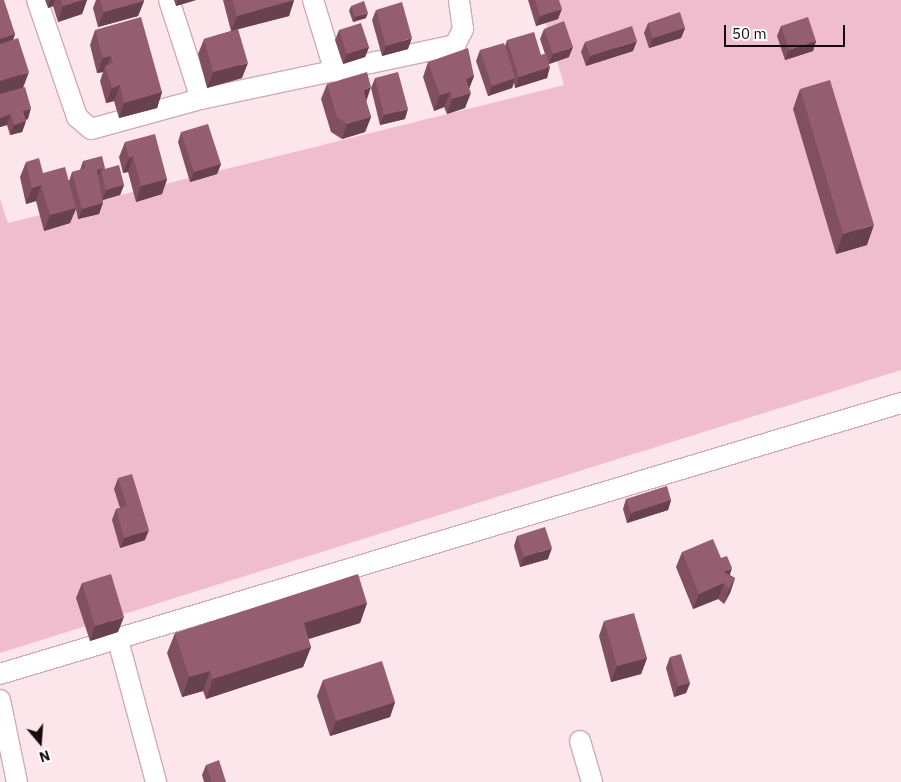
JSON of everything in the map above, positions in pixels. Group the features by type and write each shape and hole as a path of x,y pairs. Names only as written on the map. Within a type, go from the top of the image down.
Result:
{"street":[{"path":"37,0 77,117 83,126 91,129 201,98 335,72 455,45 463,29 459,0"},
{"path":"169,0 201,98"},
{"path":"313,0 335,72"},
{"path":"0,674 901,403"},
{"path":"118,640 156,782"},
{"path":"0,700 17,782"},
{"path":"580,741 592,782"}],"shaded area":[{"path":"539,0 901,0 901,370 0,653 0,199 8,223 564,85"}],"building":[{"path":"0,0 4,0 15,34 0,39"},
{"path":"61,0 83,0 63,6"},
{"path":"100,0 144,0 144,1 104,12"},
{"path":"232,0 294,0 237,16"},
{"path":"535,0 559,0 562,9 540,16"},
{"path":"364,1 368,13 355,17 351,6"},
{"path":"402,2 412,38 386,46 376,10"},
{"path":"680,12 685,28 653,38 648,23"},
{"path":"141,17 162,92 124,103 120,85 112,88 105,66 113,63 111,56 103,58 95,30"},
{"path":"808,17 816,41 789,50 781,26"},
{"path":"564,21 573,47 553,54 544,29"},
{"path":"361,23 369,47 347,54 339,30"},
{"path":"632,26 637,41 590,56 585,42"},
{"path":"238,29 248,63 213,72 204,39"},
{"path":"534,32 541,55 546,54 550,67 519,77 507,40"},
{"path":"18,38 29,72 0,81 0,44"},
{"path":"504,43 515,78 492,86 480,50"},
{"path":"468,48 474,76 466,79 471,93 452,99 450,92 440,95 428,62"},
{"path":"367,72 371,87 363,90 371,117 347,124 337,117 327,84"},
{"path":"398,72 408,109 384,115 375,78"},
{"path":"830,80 874,225 843,234 800,89"},
{"path":"25,87 31,108 23,111 26,121 14,125 11,114 0,118 0,94"},
{"path":"208,124 221,164 194,172 181,132"},
{"path":"155,134 167,179 141,186 133,156 129,158 125,142"},
{"path":"102,156 105,168 97,170 103,203 82,209 72,172 86,168 83,161"},
{"path":"39,158 43,173 65,167 76,208 50,215 41,185 32,188 26,162"},
{"path":"119,165 124,185 106,190 101,170"},
{"path":"132,474 149,530 124,538 116,509 127,506 118,478"},
{"path":"667,486 671,500 631,513 626,499"},
{"path":"545,527 552,548 524,557 517,536"},
{"path":"713,539 721,558 727,556 732,568 724,572 735,578 729,589 724,583 699,594 682,552"},
{"path":"111,574 124,617 95,626 82,583"},
{"path":"358,574 367,603 304,623 311,647 213,679 210,671 189,677 175,633"},
{"path":"634,613 647,658 617,666 604,621"},
{"path":"681,654 690,683 678,686 670,657"},
{"path":"382,661 395,702 336,721 323,680"},
{"path":"219,760 226,782 212,782 206,765"}]}
